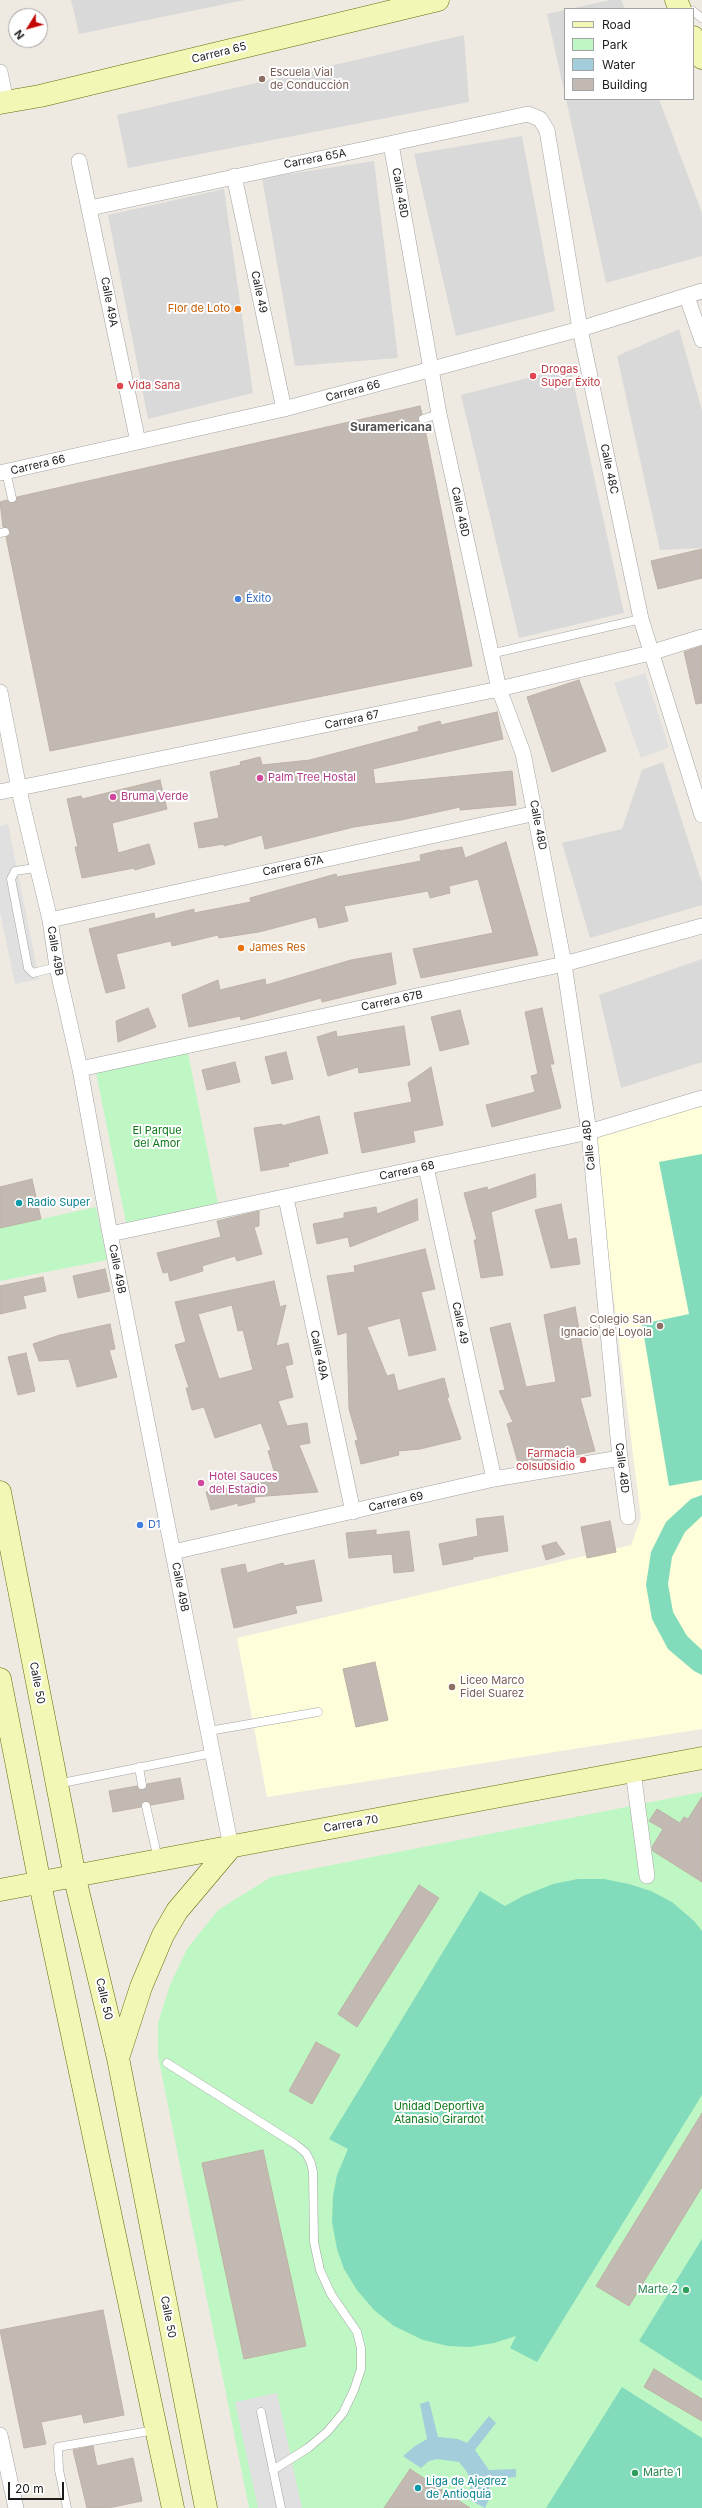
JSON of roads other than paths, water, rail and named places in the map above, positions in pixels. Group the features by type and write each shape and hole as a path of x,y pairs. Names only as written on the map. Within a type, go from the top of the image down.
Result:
{"main road":[{"name":"Carrera 65","path":"3,103 438,0"},
{"path":"694,39 702,58"},
{"name":"Calle 50","path":"0,1492 56,1784 118,2058 206,2508"},
{"path":"0,1679 40,1884 174,2508"},
{"name":"Carrera 70","path":"0,1890 40,1884 270,1838 702,1758"},
{"path":"118,2058 141,1986 163,1935 177,1911 231,1847"}],"street":[{"path":"0,72 3,103"},
{"name":"Carrera 65A","path":"90,208 528,114 540,119"},
{"name":"Calle 48C","path":"540,119 547,130 580,329 641,619 650,653 702,814"},
{"name":"Calle 48D","path":"391,144 433,370 439,414 498,689 523,753 536,813 564,964 589,1132 620,1458 628,1517"},
{"name":"Calle 49A","path":"80,161 138,442"},
{"name":"Calle 49","path":"234,176 284,409"},
{"name":"Carrera 66","path":"3,473 284,409 433,370 580,329 702,291"},
{"path":"687,296 702,340"},
{"name":"Carrera 67","path":"0,792 498,689 650,653 702,637"},
{"name":"Calle 49B","path":"0,692 36,868 50,920 57,967 80,1069 110,1234 231,1847"},
{"name":"Carrera 67A","path":"50,920 536,813"},
{"name":"Carrera 67B","path":"80,1069 564,964 702,926"},
{"name":"Carrera 68","path":"110,1234 286,1198 589,1132 702,1098"},
{"name":"Calle 49","path":"426,1167 494,1479"},
{"name":"Calle 49A","path":"286,1198 353,1512"},
{"name":"Carrera 69","path":"173,1552 494,1479 620,1458"},
{"path":"633,1771 647,1876"},
{"path":"0,2435 16,2508"}],"lane":[{"path":"680,0 690,8"},
{"path":"694,12 702,18"},
{"path":"423,419 439,414"},
{"path":"3,473 12,498"},
{"path":"490,654 641,619"},
{"path":"36,868 15,871 11,879 28,968 33,973 57,967"},
{"path":"209,1731 318,1712"},
{"path":"56,1784 212,1753"},
{"path":"138,1767 142,1785"},
{"path":"146,1806 158,1860"},
{"path":"167,2063 295,2144 306,2153 311,2163 314,2242 320,2270 331,2294 357,2332 361,2348 361,2369 354,2390 343,2413 327,2432 308,2448 273,2470"},
{"path":"261,2412 281,2508"},
{"path":"67,2508 59,2470 58,2447 157,2429"}],"water":[{"path":"429,2401 438,2437 458,2439 467,2443 489,2416 496,2423 475,2450 489,2470 516,2469 516,2477 490,2480 489,2499 485,2508 468,2499 471,2485 467,2472 459,2462 437,2459 429,2461 421,2468 403,2456 415,2446 427,2439 420,2404"}],"place":[{"name":"Escuela Vial de Conducción","path":"262,79"},
{"name":"Flor de Loto","path":"238,309"},
{"name":"Drogas Super Éxito","path":"533,376"},
{"name":"Vida Sana","path":"120,386"},
{"name":"Éxito","path":"238,599"},
{"name":"Palm Tree Hostal","path":"260,778"},
{"name":"Bruma Verde","path":"113,797"},
{"name":"James Res","path":"241,948"},
{"name":"Radio Super","path":"19,1203"},
{"name":"Colegio San Ignacio de Loyola","path":"660,1326"},
{"name":"Farmacia colsubsidio","path":"583,1460"},
{"name":"Hotel Sauces del Estadio","path":"201,1483"},
{"name":"D1","path":"140,1525"},
{"name":"Liceo Marco Fidel Suarez","path":"452,1687"},
{"name":"Marte 2","path":"686,2290"},
{"name":"Marte 1","path":"635,2473"},
{"name":"Liga de Ajedrez de Antioquia","path":"418,2488"}],"district":[{"name":"Suramericana","path":"391,427"}],"park label":[{"name":"El Parque del Amor","path":"157,1137"},
{"name":"Unidad Deportiva Atanasio Girardot","path":"439,2113"}]}
